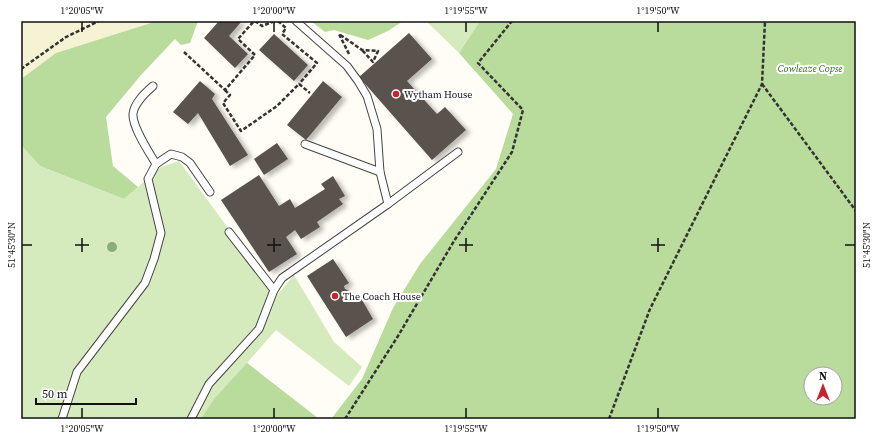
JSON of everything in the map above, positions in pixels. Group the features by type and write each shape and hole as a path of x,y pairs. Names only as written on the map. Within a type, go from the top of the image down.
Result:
{"lane":[{"path":"296,21 348,66 367,96 377,129 380,172 388,204"},
{"path":"153,86 138,102 133,114 136,129 156,164"},
{"path":"305,144 380,172"},
{"path":"191,419 209,384 259,329 274,290 282,278 388,204 458,152"},
{"path":"62,419 77,372 145,283 154,259 161,233 148,179 156,164 171,154 182,156 190,163 210,192"},
{"path":"229,232 274,290"}],"path":[{"path":"21,70 66,37 99,21"},
{"path":"184,52 230,95 223,103 241,131 278,106 317,63 282,34 286,28 276,21 262,26 254,21 238,39 255,55 225,90"},
{"path":"345,419 398,336 454,241 512,152 523,110 478,63 512,21"},
{"path":"609,419 650,309 762,84 765,21"},
{"path":"352,59 339,34 362,50 373,62 378,51 362,50"},
{"path":"299,84 310,94"},
{"path":"762,84 856,211"}],"shaded area":[{"path":"21,21 157,21 56,53 21,79"}],"green space":[{"path":"157,21 198,21 190,43 181,45 175,39 141,75 106,117 113,166 138,187 124,199 40,166 21,145 21,79 56,53"},
{"path":"311,21 403,21 388,31 368,40 334,30 325,32"},
{"path":"426,21 480,21 459,53"},
{"name":"Cowleaze Copse","path":"480,21 856,21 856,419 331,419 362,379 393,308 420,264 496,169 513,114 459,53"},
{"path":"21,145 40,166 124,199 161,167 179,161 277,295 294,275 334,342 362,367 349,386 276,330 247,363 319,419 21,419"},
{"path":"247,363 319,419 201,419 214,399"}],"building":[{"path":"219,21 242,21 229,36 248,54 235,68 204,38"},
{"name":"Wytham House","path":"409,33 432,59 407,81 437,114 445,107 466,130 432,160 359,77"},
{"path":"274,34 308,65 294,81 259,50"},
{"path":"200,81 215,94 212,99 248,155 230,166 198,113 188,124 173,112"},
{"path":"323,81 342,97 306,140 287,125"},
{"path":"277,143 288,159 264,175 254,159"},
{"path":"259,175 279,206 290,199 295,208 325,189 321,184 333,176 345,196 339,199 343,204 317,222 320,227 301,239 295,230 286,237 297,254 269,272 221,200"},
{"name":"The Coach House","path":"333,259 349,283 344,286 345,289 352,294 351,298 355,302 361,298 373,319 346,337 307,276"}],"place":[{"name":"Wytham House","path":"396,94"},
{"name":"The Coach House","path":"335,296"}]}
